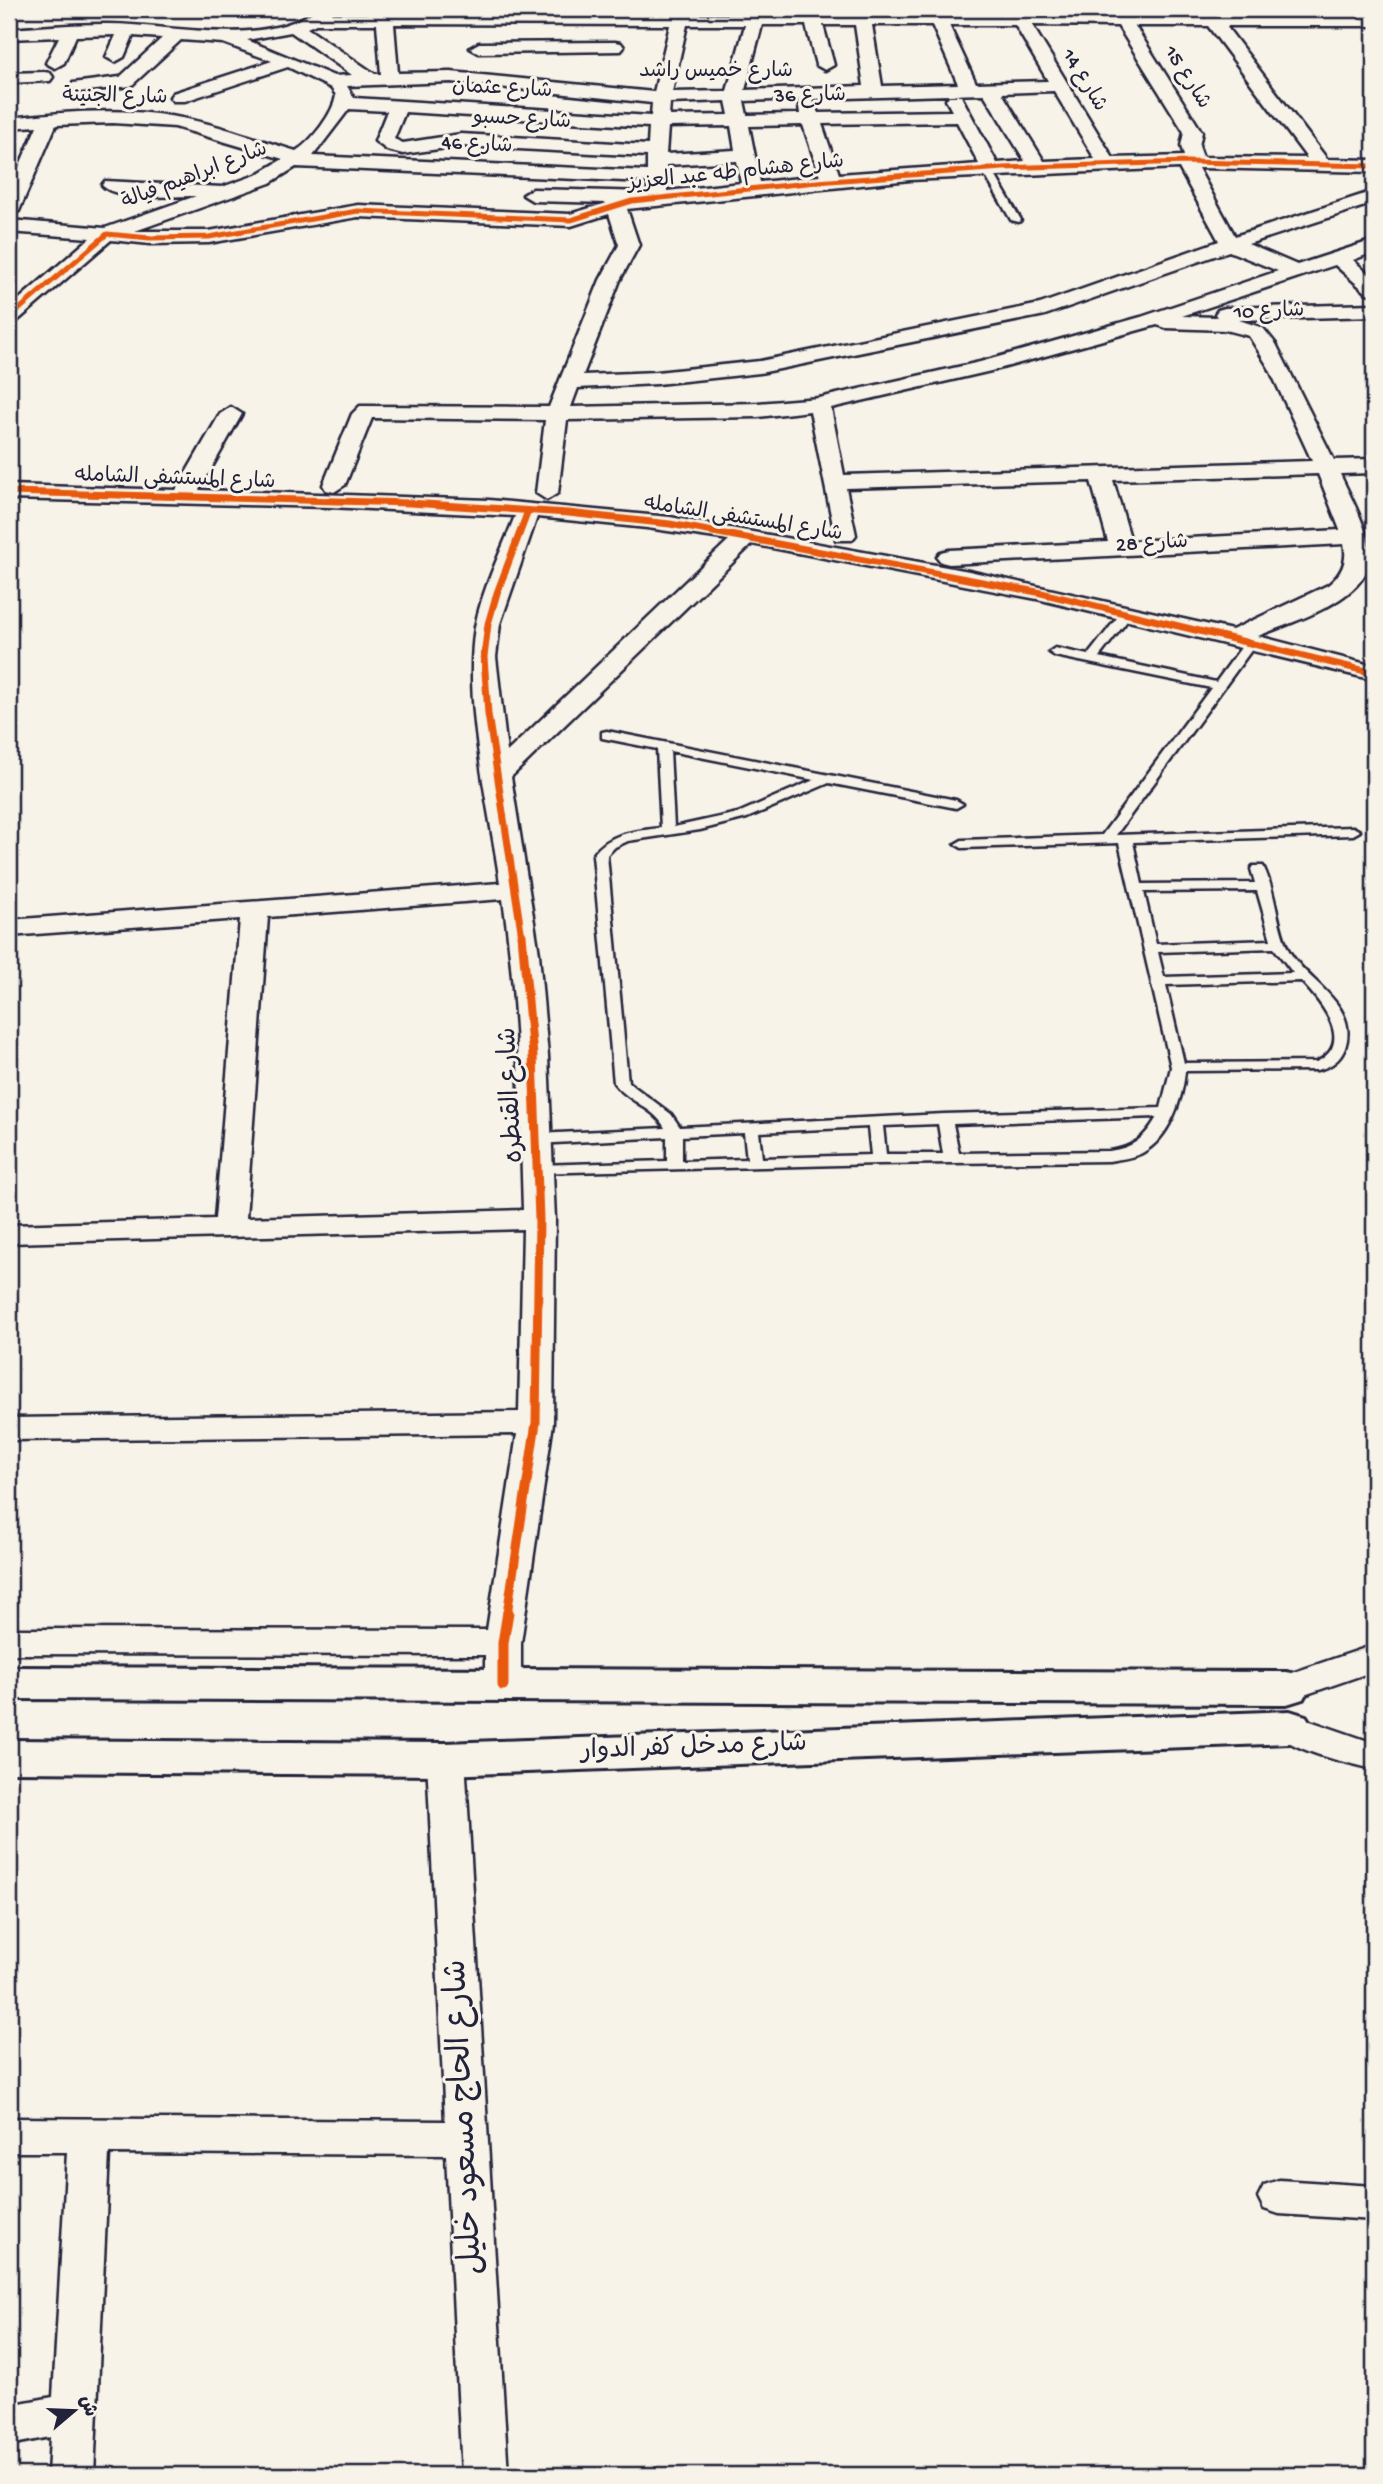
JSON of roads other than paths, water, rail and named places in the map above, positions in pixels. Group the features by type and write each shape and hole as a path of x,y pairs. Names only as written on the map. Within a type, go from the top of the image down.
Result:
{"main road":[{"name":"شارع مدخل كفر الدوار","path":"9,1683 503,1664 1288,1708"},
{"name":"شارع مدخل كفر الدوار","path":"9,1756 446,1759 1288,1708"}],"street":[{"path":"225,38 293,26 321,14 385,19 437,14 486,20 561,14 756,15 813,21 832,15 863,22 912,15 939,22 1000,16 1022,23 1087,15 1124,22 1199,15 1374,21"},
{"path":"591,118 626,15"},
{"path":"533,195 658,198 656,163 660,99 681,15"},
{"path":"752,190 734,96 756,15"},
{"path":"1199,15 1219,57 1244,64 1321,164"},
{"path":"385,19 390,79"},
{"path":"471,79 486,20"},
{"path":"813,21 825,65"},
{"path":"863,22 874,92"},
{"path":"939,22 969,88"},
{"name":"شارع 15","path":"1124,22 1193,132 1190,161"},
{"path":"9,34 45,23 71,29 179,32 225,38 289,61 332,81 342,89 345,95 344,103"},
{"name":"شارع 14","path":"1022,23 1106,162"},
{"path":"293,26 370,79"},
{"path":"9,78 50,70 71,29"},
{"path":"115,57 127,30"},
{"path":"79,87 125,82 179,32"},
{"path":"479,48 615,47"},
{"path":"180,97 289,61"},
{"name":"شارع خميس راشد","path":"332,81 471,79 660,99 1058,86"},
{"path":"990,88 1037,165"},
{"path":"949,89 988,168"},
{"path":"802,94 832,181"},
{"name":"شارع عثمان","path":"344,103 658,122"},
{"name":"شارع ابراهيم فيالة","path":"9,226 107,234 263,179 297,160 321,139 344,103"},
{"name":"شارع حسبو","path":"398,106 384,141 397,147 432,148 461,140 656,163"},
{"name":"شارع الجنينة","path":"9,123 117,117 175,122 297,160"},
{"name":"شارع 36","path":"658,122 964,117"},
{"path":"9,211 49,120"},
{"path":"656,163 744,155"},
{"name":"شارع 46","path":"297,160 656,163"},
{"path":"1190,161 1230,244 1297,272"},
{"name":"شارع هشام طه عبد العزيز","path":"107,234 150,238 209,237 358,211 571,220 616,206 658,198 1037,165 1190,161 1374,166"},
{"path":"112,186 128,190 179,188 227,192"},
{"path":"570,382 657,378 760,367 1045,309 1374,197"},
{"name":"شارع القنطره","path":"503,1664 536,1423 539,1219 526,954 485,685 488,624 537,502 557,414 610,281 629,245 616,206"},
{"path":"9,318 107,234"},
{"path":"334,485 363,414 368,411 557,414 758,410 819,404 984,367 1156,319 1374,246"},
{"path":"1339,258 1374,289"},
{"path":"1095,291 1156,319 1233,326 1256,332 1262,338 1316,439 1324,468 1362,550 1346,583 1250,634"},
{"name":"شارع 10","path":"1156,319 1374,310"},
{"path":"819,404 844,535"},
{"path":"188,489 231,414"},
{"path":"836,482 1374,466"},
{"name":"شارع المستشفى الشامله","path":"9,473 188,489 537,502 746,537 999,584 1128,612 1374,654"},
{"path":"1100,474 1121,547"},
{"name":"شارع المستشفى الشامله","path":"9,492 334,485 735,515 1164,601 1250,634 1374,673"},
{"path":"498,775 746,537"},
{"name":"شارع 28","path":"949,557 1121,547 1362,550"},
{"path":"9,928 516,890"},
{"path":"230,1228 255,910"},
{"path":"9,1234 539,1219"},
{"path":"9,1429 536,1423"},
{"path":"9,1642 503,1664"},
{"name":"شارع مدخل كفر الدوار","path":"1374,1658 1288,1708 1338,1747 1374,1756"},
{"name":"شارع الحاج مسعود خليل","path":"446,1759 485,2475"},
{"path":"9,2135 467,2138"},
{"path":"71,2475 89,2135"},
{"path":"1279,2197 1374,2203"},
{"path":"9,2425 74,2413"}],"lane":[{"path":"988,168 1016,220"},
{"path":"1091,659 1128,612"},
{"path":"1106,839 1218,687 1250,634"},
{"path":"1055,652 1218,687"},
{"path":"607,735 956,804"},
{"path":"663,747 668,832"},
{"path":"674,1166 674,1132 662,1114 627,1093 621,1083 600,855 605,848 627,837 709,826 755,813 826,779"},
{"path":"962,844 1353,831"},
{"path":"537,1170 879,1159 1109,1156 1141,1147 1168,1112 1177,1082 1178,1067 1125,838"},
{"path":"1178,1067 1309,1067 1329,1062 1342,1040 1340,1017 1301,977 1280,944 1258,869"},
{"path":"1138,888 1263,887"},
{"path":"1152,948 1280,944"},
{"path":"1160,981 1301,977"},
{"path":"536,1139 944,1119 1168,1112"},
{"path":"944,1119 952,1158"},
{"path":"876,1122 879,1159"},
{"path":"751,1128 755,1163"}]}
